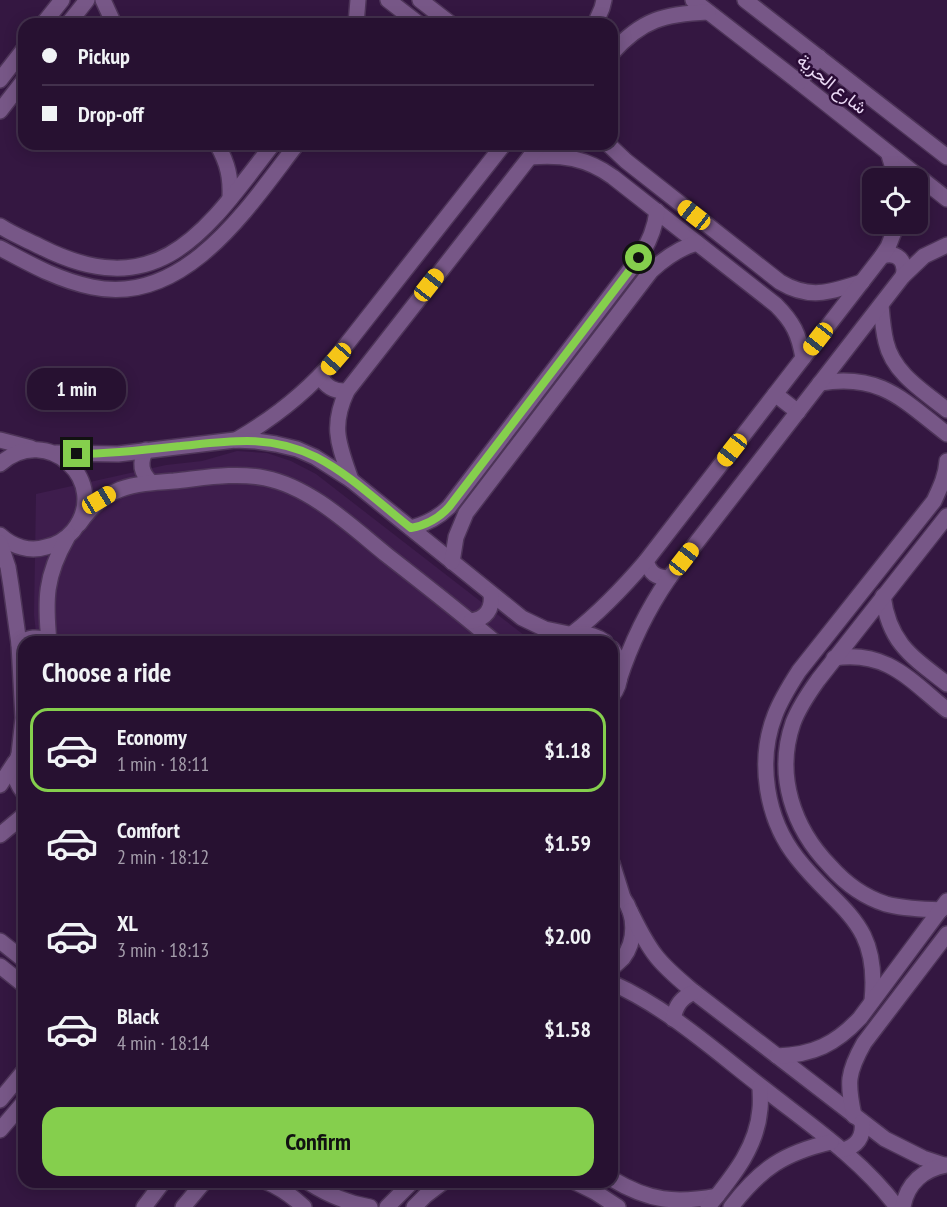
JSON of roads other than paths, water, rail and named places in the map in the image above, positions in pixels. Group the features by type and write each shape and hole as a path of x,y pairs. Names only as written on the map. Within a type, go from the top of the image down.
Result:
{"street":[{"path":"48,18 62,0"},
{"path":"73,18 87,0"},
{"path":"103,0 110,18"},
{"path":"356,18 358,0"},
{"path":"388,0 411,18"},
{"path":"420,0 443,18"},
{"path":"598,18 604,0"},
{"name":"شارع الحرية","path":"693,0 947,200"},
{"name":"شارع الحرية","path":"745,0 947,157"},
{"path":"618,47 646,24 683,13 708,12"},
{"path":"800,82 819,57"},
{"path":"0,80 18,60"},
{"path":"0,111 18,88"},
{"path":"922,137 947,144"},
{"path":"220,150 231,180 230,200"},
{"path":"0,226 54,254 96,267 132,268 150,264 167,256 201,232 230,200 268,150"},
{"path":"0,248 49,274 94,287 115,289 136,287 157,281 195,260 213,246 229,230 292,150"},
{"path":"235,440 289,405 336,359 499,150"},
{"path":"351,480 337,434 337,419 347,391 535,150"},
{"path":"614,150 790,288 815,294 862,282"},
{"path":"530,157 550,155 570,157 589,163 607,173 777,304 796,331 803,358"},
{"path":"889,155 893,168"},
{"path":"607,173 610,162 619,156"},
{"path":"411,528 430,522 449,507 639,258 653,231 657,211"},
{"path":"567,636 601,611 646,561 882,256 894,234"},
{"path":"452,562 456,537 466,513 651,271 670,255 697,243"},
{"path":"618,684 630,648 644,618 669,578 903,276 924,256 947,245"},
{"path":"882,256 888,254 900,258 904,263 903,276"},
{"path":"167,256 175,272"},
{"path":"777,304 785,301 790,288"},
{"path":"881,305 885,341 897,366 918,387 947,410"},
{"path":"320,376 323,382 334,390 347,391"},
{"path":"820,383 856,380 890,391 906,402 946,438"},
{"path":"906,402 910,393 918,387"},
{"path":"775,394 798,412"},
{"path":"0,440 56,453 97,454 235,440 256,441 297,449 315,457 351,480 522,618 564,636"},
{"path":"0,464 8,456 23,450 40,449"},
{"path":"146,450 142,457 142,471 151,483"},
{"path":"56,453 70,463 80,476 85,492 84,508 79,524"},
{"path":"872,1001 874,982 872,963 861,928 795,856 774,814 765,766 768,740 774,716 785,692 933,501 942,486 947,461"},
{"path":"49,636 46,608 51,572 68,536 99,500 113,491 128,486 248,476 284,483 301,491 332,512 488,636"},
{"path":"933,501 943,505 947,510"},
{"path":"944,906 902,908 885,904 864,895 836,873 809,842 799,825 790,801 786,776 787,750 793,725 803,701 834,658 947,516"},
{"path":"0,535 6,541 21,548 38,549 54,545 68,536"},
{"path":"0,543 9,576 18,637"},
{"path":"646,561 648,569 654,575 669,578"},
{"path":"471,621 485,616 492,602 491,594"},
{"path":"883,596 887,616 895,636 912,657 947,684"},
{"path":"571,636 585,633 595,636"},
{"path":"834,658 862,656 875,659 900,672 947,710"},
{"path":"900,672 902,662 912,657"},
{"path":"618,661 620,667 618,677"},
{"path":"0,785 18,756"},
{"path":"18,759 15,767 18,784"},
{"path":"0,835 18,820"},
{"path":"849,913 859,906 864,895"},
{"path":"618,963 631,944 633,927 622,899"},
{"path":"622,899 656,956 694,992 885,1139 923,1158 946,1165"},
{"path":"777,1056 809,1052 824,1047 849,1029 944,906"},
{"path":"731,1207 766,1170 786,1156 808,1147 850,1148 856,1144 863,1130 849,1085 851,1070 864,1043 947,934"},
{"path":"0,941 18,955"},
{"path":"0,966 18,980"},
{"path":"618,986 635,994 673,1019 837,1146 876,1182 897,1207"},
{"path":"673,1019 679,1002 694,992"},
{"path":"849,1029 854,1039 864,1043"},
{"path":"0,1101 18,1078"},
{"path":"618,1182 641,1194 659,1199 712,1202 735,1174 747,1154 756,1132 760,1109 760,1086"},
{"path":"0,1130 18,1108"},
{"path":"903,1207 907,1192 922,1174 946,1165"},
{"path":"735,1174 744,1176 749,1186"},
{"path":"585,1188 615,1205 621,1196 618,1182"},
{"path":"144,1207 158,1188"},
{"path":"183,1207 199,1188"},
{"path":"280,1188 299,1202 305,1188"},
{"path":"316,1188 339,1199 370,1207"},
{"path":"380,1207 388,1207 406,1188"},
{"path":"414,1207 435,1188"}]}
